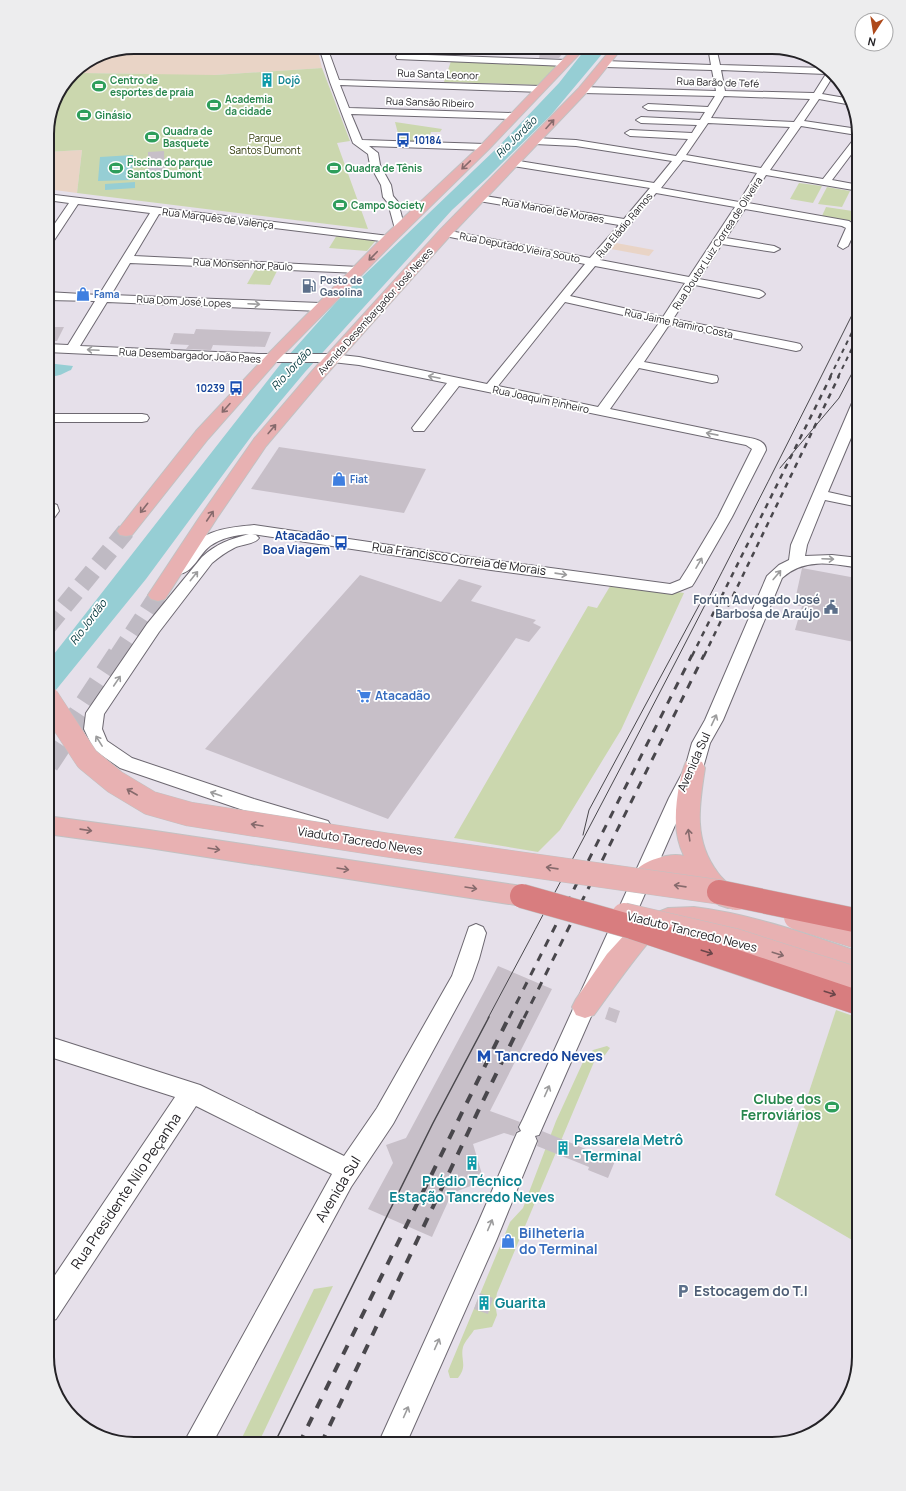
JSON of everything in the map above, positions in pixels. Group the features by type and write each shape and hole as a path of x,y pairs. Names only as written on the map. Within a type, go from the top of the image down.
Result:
{"highway":[{"path":"715,887 852,919"},
{"path":"522,896 632,927 852,1001"}],"main road":[{"path":"126,530 202,435 275,358 320,307 485,147 574,54"},
{"name":"Avenida Desembargador José Neves","path":"161,590 208,518 260,443 327,358 583,90 612,54"},
{"name":"Viaduto Tacredo Neves","path":"54,709 87,759 116,782 150,803 189,814 387,845 715,887"},
{"path":"694,768 688,798 687,820 689,839 699,863 715,887 852,935"},
{"path":"54,826 522,896"},
{"path":"644,875 664,865 680,864 687,866 696,871 729,899 746,911 781,932 852,960"},
{"name":"Viaduto Tancredo Neves","path":"522,896 571,903 736,941 852,978"},
{"path":"580,1018 626,949 648,926 670,918 699,917 742,924 781,932 852,951"}],"street":[{"path":"325,54 334,82 358,143 373,153 372,158 389,189 388,197 393,202 400,229"},
{"path":"401,54 399,60 566,63"},
{"path":"713,54 721,93"},
{"path":"604,64 821,71"},
{"name":"Rua Doutor Luiz Correa de Oliveira","path":"601,412 666,321 764,171 798,124 828,77"},
{"name":"Rua Santa Leonor","path":"334,82 391,80 541,89"},
{"name":"Rua Barão de Tefé","path":"583,90 816,96 845,101"},
{"name":"Rua Eládio Ramos","path":"490,388 562,298 656,188 679,158 721,93"},
{"path":"648,108 711,110"},
{"name":"Rua Sansão Ribeiro","path":"345,110 514,116"},
{"path":"641,120 798,124 852,131"},
{"path":"630,133 694,136"},
{"path":"535,141 576,143 764,171 852,187"},
{"path":"358,143 485,147"},
{"path":"826,181 852,146"},
{"path":"513,163 656,188 852,226 843,246"},
{"name":"Rua Marquês de Valença","path":"54,198 389,239"},
{"name":"Rua Manoel de Moraes","path":"479,198 627,223"},
{"path":"54,232 76,201"},
{"path":"72,349 156,211"},
{"name":"Rua Deputado Vieira Souto","path":"445,233 758,294"},
{"path":"720,240 774,249"},
{"name":"Rua Monsenhor Paulo","path":"126,259 359,270"},
{"name":"Rua Dom José Lopes","path":"54,296 320,307"},
{"name":"Rua Jaime Ramiro Costa","path":"562,298 796,347"},
{"name":"Rua Desembargador João Paes","path":"54,348 275,358 327,358"},
{"name":"Rua Joaquim Pinheiro","path":"327,358 359,361 756,444 759,450 725,517 686,582 672,589"},
{"path":"636,364 712,379"},
{"path":"419,428 455,382"},
{"path":"54,418 142,418"},
{"path":"796,563 799,545 852,419"},
{"path":"843,440 852,441"},
{"path":"820,495 852,502"},
{"name":"Rua Francisco Correia de Morais","path":"161,590 205,543 214,536 229,532 254,529 454,560 672,589"},
{"path":"278,533 245,539 230,544 216,552 207,560 153,628 95,713 93,729 100,745 126,763 250,805 387,845"},
{"name":"Avenida Sul","path":"395,1437 678,798 694,768 702,743 714,720 775,576 786,566 809,560 826,559 852,562"},
{"name":"Avenida Sul","path":"201,1437 348,1170 385,1116 457,986 467,966 476,933"},
{"path":"54,1048 192,1092 348,1170"},
{"name":"Rua Presidente Nilo Peçanha","path":"54,1299 192,1092"}],"shaded area":[{"path":"134,54 319,54 322,68 215,75 209,90 147,74 82,73 89,67 103,60"},
{"path":"82,150 77,193 54,190 54,152"},
{"path":"616,243 654,250 649,256 611,249"}],"green space":[{"path":"451,61 560,65 539,85 444,82"},
{"name":"Parque Santos Dumont","path":"322,68 350,141 337,143 368,229 77,193 82,150 54,152 54,129 60,103 67,89 82,73 215,75"},
{"path":"395,122 442,129 440,132 431,132 428,142 400,141"},
{"path":"799,183 822,186 813,203 790,199"},
{"path":"827,187 850,191 842,207 818,204"},
{"path":"826,207 852,211 852,221 822,216"},
{"path":"337,235 377,239 367,251 329,248"},
{"path":"256,268 278,269 270,285 247,284"},
{"path":"612,583 684,593 621,730 560,830 538,852 454,838 588,606 597,608"},
{"name":"Clube dos Ferroviários","path":"836,1010 852,1016 852,1240 775,1195"},
{"path":"607,1046 610,1048 605,1055 594,1062 497,1293 495,1304 497,1315 492,1327 474,1330 463,1347 463,1370 461,1374 458,1378 450,1378 448,1371 510,1222 523,1208 556,1121 583,1062 593,1050"},
{"path":"333,1286 261,1437 242,1437 314,1289"}],"water":[{"name":"Rio Jordão","path":"582,54 602,54 551,115 452,210 305,372 253,434 146,579 54,692 54,654 279,366 338,300 497,148 559,83"},
{"name":"Piscina do parque Santos Dumont","path":"133,155 132,180 98,181 100,157"},
{"path":"135,182 135,188 105,190 105,184"},
{"path":"54,364 73,366 71,370 54,376"}],"building":[{"path":"540,54 562,54 559,58 539,58"},
{"path":"164,151 165,178 148,179 148,152"},
{"path":"54,327 64,327 57,341 54,341"},
{"path":"196,329 271,332 265,347 213,345 211,350 186,349 189,345 170,344 174,333 194,334"},
{"name":"Fiat","path":"279,447 426,469 404,513 251,489"},
{"name":"Forúm Advogado José Barbosa de Araújo","path":"802,568 852,577 852,642 795,630 802,606 794,605"},
{"name":"Atacadão","path":"360,575 441,602 459,579 482,586 471,601 536,620 533,623 541,627 529,642 516,638 388,819 205,749"},
{"name":"Tancredo Neves","path":"498,966 552,989 490,1111 520,1122 518,1126 519,1130 514,1136 504,1133 473,1144 484,1181 452,1193 432,1237 368,1209 393,1163 386,1145 406,1138"},
{"path":"609,1007 620,1011 616,1023 605,1019"},
{"path":"542,1131 615,1161 608,1178 588,1170 589,1167 537,1146 537,1137 540,1136"},
{"name":"Guarita","path":"480,1293 493,1298 488,1314 474,1309"}],"tunnel":[{"path":"54,618 126,531"},
{"path":"118,656 158,595"},
{"path":"54,753 119,655"}],"tram line":[{"path":"488,1018 676,661 852,315"},
{"path":"780,468 839,398 852,373"},
{"path":"583,835 589,810 703,598"},
{"path":"277,1437 433,1123 489,1017"}],"railway":[{"path":"830,377 852,332"},
{"path":"838,377 852,348"},
{"path":"692,656 831,376"},
{"path":"704,656 839,376"},
{"path":"509,1018 692,655"},
{"path":"524,1018 704,655"},
{"path":"302,1437 509,1017"},
{"path":"324,1437 524,1017"}],"place":[{"name":"Dojô","path":"267,80"},
{"name":"Centro de esportes de praia","path":"99,86"},
{"name":"Academia da cidade","path":"214,105"},
{"name":"Ginásio","path":"84,115"},
{"name":"Quadra de Basquete","path":"152,137"},
{"name":"10184","path":"403,140"},
{"name":"Piscina do parque Santos Dumont","path":"116,168"},
{"name":"Quadra de Tênis","path":"334,168"},
{"name":"Campo Society","path":"340,205"},
{"name":"Posto de Gasolina","path":"309,286"},
{"name":"Fama","path":"83,294"},
{"name":"10239","path":"236,388"},
{"name":"Fiat","path":"339,479"},
{"name":"Atacadão Boa Viagem","path":"341,543"},
{"name":"Forúm Advogado José Barbosa de Araújo","path":"831,607"},
{"name":"Atacadão","path":"364,696"},
{"name":"Tancredo Neves","path":"484,1056"},
{"name":"Clube dos Ferroviários","path":"832,1107"},
{"name":"Passarela Metrô - Terminal","path":"563,1148"},
{"name":"Prédio Técnico Estação Tancredo Neves","path":"472,1163"},
{"name":"Bilheteria do Terminal","path":"508,1241"},
{"name":"Estocagem do T.I","path":"683,1291"},
{"name":"Guarita","path":"484,1303"}]}
